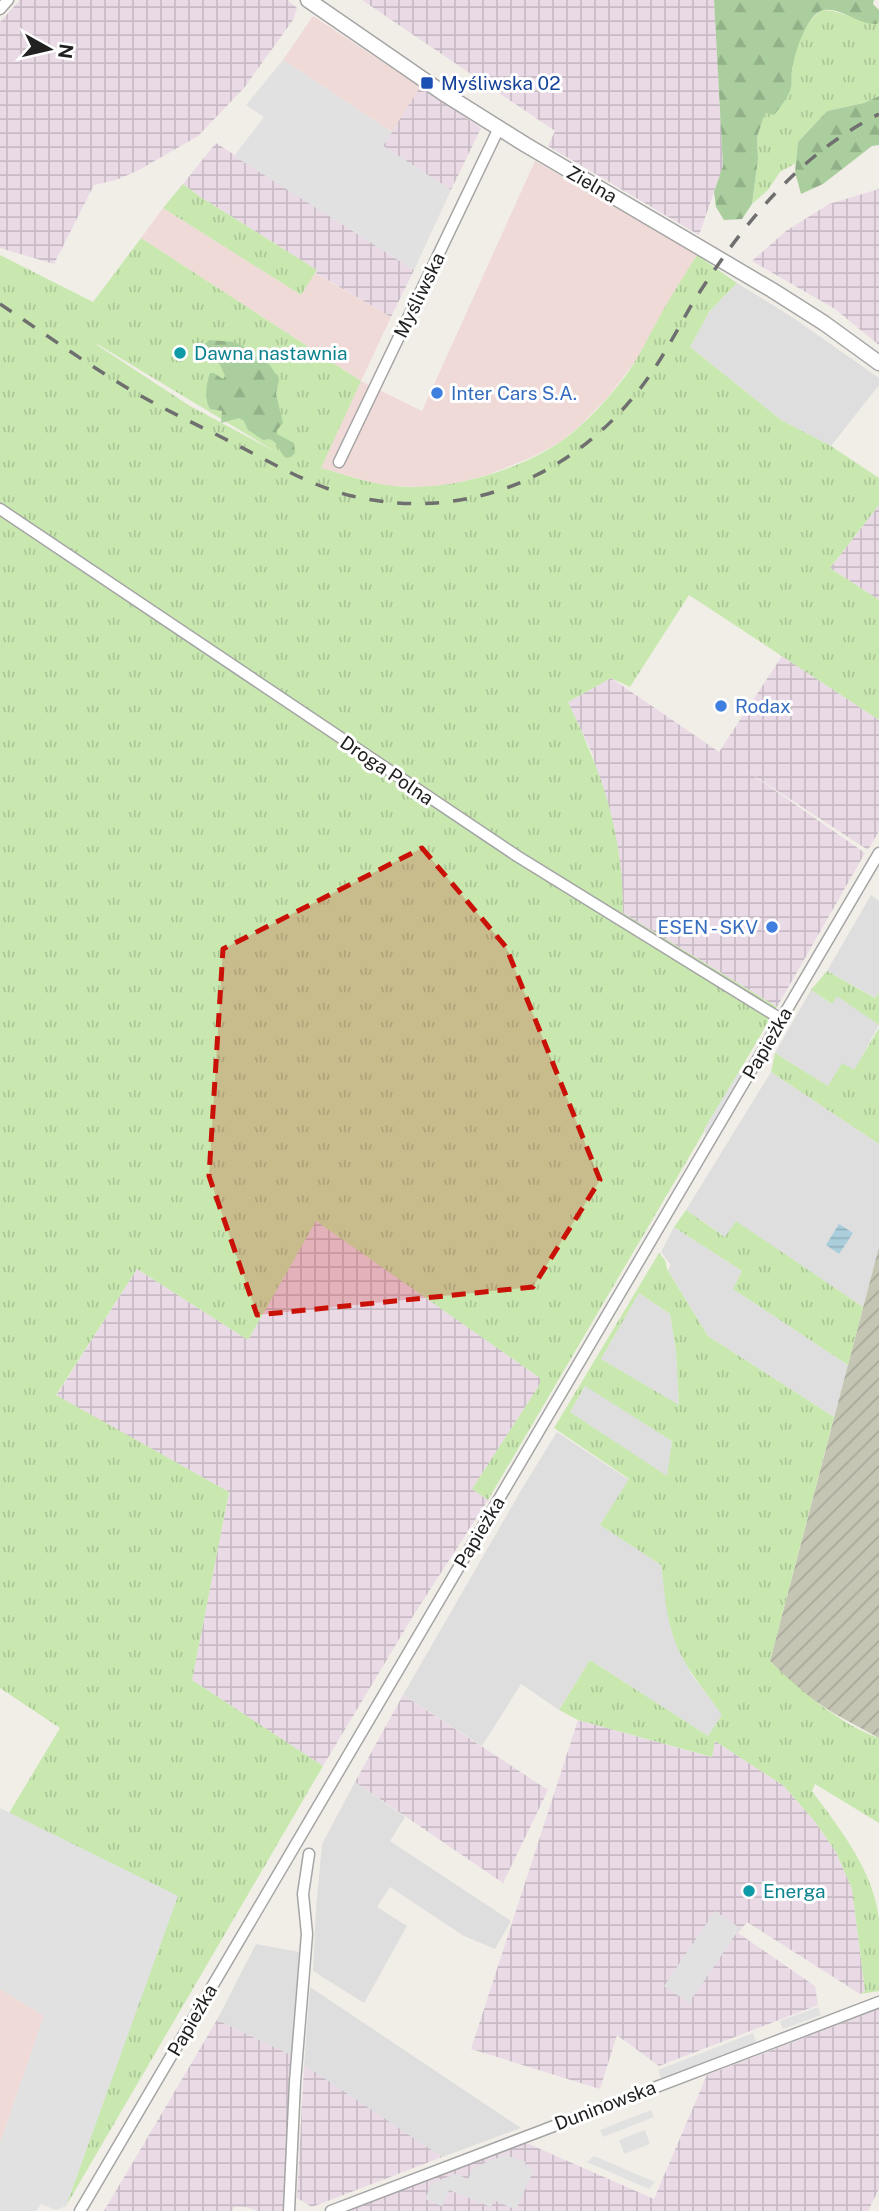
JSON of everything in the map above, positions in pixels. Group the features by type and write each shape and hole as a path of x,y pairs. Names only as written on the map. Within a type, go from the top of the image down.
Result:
{"street":[{"path":"0,9 8,0"},
{"name":"Zielna","path":"308,0 363,40 499,128 799,306 879,363"},
{"name":"Myśliwska","path":"339,462 499,128"},
{"name":"Droga Polna","path":"0,509 505,849 781,1019"},
{"name":"Papieżka","path":"80,2211 879,853"},
{"path":"289,2211 295,2082 307,1934 303,1894 309,1854"},
{"name":"Duninowska","path":"331,2211 879,2001"},
{"path":"289,2198 302,2211"}],"highlighted area":[{"path":"422,848 506,947 600,1180 533,1287 257,1315 209,1176 223,949"}],"shaded area":[{"path":"20,0 288,0 297,8 293,20 244,88 198,136 137,171 94,185 54,264 0,248 0,22"},
{"path":"362,0 714,0 723,166 699,235 548,146 555,131"},
{"path":"313,16 420,87 392,132 283,60"},
{"path":"283,60 392,132 383,146 451,190 414,270 234,156 264,117 246,105"},
{"path":"420,87 481,128 451,190 383,146"},
{"path":"216,143 414,270 391,317 316,273 317,270 183,184"},
{"path":"535,161 697,255 637,359 608,397 559,443 487,475 453,484 424,487 385,486 320,468 361,381 422,411"},
{"path":"879,189 879,345 835,309 752,261 786,231 829,204"},
{"path":"163,208 301,295 315,273 391,317 361,381 141,238"},
{"path":"737,283 792,317 879,378 879,385 831,446 781,420 690,347 709,312"},
{"path":"879,505 879,600 830,568"},
{"path":"782,656 879,720 879,831 868,850 744,769 865,853 777,1007 623,913 623,899 593,755 568,702 611,678 719,752"},
{"path":"871,895 879,901 879,993 876,998 827,971"},
{"path":"811,990 831,1004 837,995 879,1025 854,1071 828,1086 775,1053"},
{"path":"749,1062 706,1135 704,1129 740,1070"},
{"path":"771,1072 879,1144 879,1247 863,1307 736,1222 726,1237 686,1210"},
{"path":"316,1220 540,1378 540,1384 472,1489 488,1500 413,1616 323,1766 192,1680 229,1492 56,1396 137,1269 248,1340"},
{"path":"674,1227 742,1271 733,1289 848,1365 834,1417 708,1336 668,1270 671,1265 661,1252"},
{"path":"879,1247 879,1738 800,1691 770,1661"},
{"path":"639,1293 670,1314 676,1351 679,1406 601,1359"},
{"path":"586,1385 672,1441 667,1477 570,1412"},
{"path":"557,1432 629,1480 600,1525 661,1565 670,1625 691,1674 723,1715 708,1736 590,1660 559,1710 521,1684 482,1746 403,1695"},
{"path":"403,1695 548,1790 503,1883 355,1782"},
{"path":"578,1720 711,1757 715,1741 784,1786 816,1823 836,1852 852,1889 865,1991 860,1994 747,1922 738,1933 815,1986 818,2005 659,2066 617,2035 600,2089 471,2049"},
{"path":"355,1782 405,1817 390,1841 511,1921 495,1949 464,1936 390,1887 377,1907 407,1926 364,2003 313,1971 322,1844"},
{"path":"0,1808 178,1896 66,2206 56,2210 41,2204 36,2211 0,2211 0,2143 44,2016 0,1989"},
{"path":"715,1911 740,1928 689,2003 664,1986"},
{"path":"256,1944 299,1952 293,2056 217,2020"},
{"path":"310,1987 521,2128 442,2157 304,2066"},
{"path":"0,1989 44,2016 0,2143"},
{"path":"818,2007 821,2015 783,2029 780,2021"},
{"path":"879,2009 879,2189 868,2211 346,2211 522,2141 654,2199 707,2075"},
{"path":"217,2020 293,2056 283,2211 234,2207 232,2211 104,2211"},
{"path":"753,2033 756,2042 661,2078 658,2070"},
{"path":"304,2066 442,2157 312,2207 297,2198"},
{"path":"651,2110 654,2117 603,2137 600,2130"},
{"path":"645,2130 650,2144 624,2154 619,2140"},
{"path":"505,2155 526,2162 525,2165 533,2171 516,2210 494,2200 491,2207 449,2190 442,2206 425,2199 432,2183 455,2174 468,2179 474,2167"},
{"path":"594,2156 655,2182 649,2189 587,2162"}],"green space":[{"path":"714,0 874,0 873,4 879,10 877,24 863,22 831,10 824,10 812,18 795,55 788,94 774,115 765,113 757,137 758,159 752,204 742,219 724,220 716,207 714,192 723,166"},
{"path":"822,10 877,24 879,22 879,96 864,103 827,111 798,142 796,163 780,172 768,190 752,204 758,159 757,137 765,113 791,86 798,44 808,24"},
{"path":"879,96 879,145 872,146 823,184 801,194 795,172 798,142 827,111 864,103"},
{"path":"183,184 317,270 301,295 163,208"},
{"path":"141,238 361,381 321,468 379,484 431,486 477,478 522,463 560,442 579,427 627,374 697,255 737,283 709,312 690,347 781,420 831,446 879,478 879,505 830,568 879,600 879,720 689,595 630,687 611,678 568,702 591,754 615,829 623,913 777,1007 488,1500 472,1489 540,1384 540,1378 316,1221 248,1340 137,1269 56,1395 229,1492 192,1680 323,1766 66,2206 177,1896 9,1813 60,1728 0,1688 0,255 93,302","holes":["97,344 276,452 190,406"]},
{"path":"209,340 235,342 243,346 253,358 269,364 279,379 276,394 283,423 277,434 294,443 295,453 291,457 286,458 270,439 263,440 248,430 244,421 239,418 221,423 222,411 210,409 206,392 210,373 223,379 225,376 216,356 202,347"},
{"path":"827,971 875,998 879,993 879,1025 837,996 832,1004 811,990"},
{"path":"879,1028 879,1144 771,1072 775,1053 828,1086 842,1063 854,1070"},
{"path":"686,1210 725,1237 736,1221 863,1307 848,1365 733,1289 742,1271 674,1227"},
{"path":"659,1253 708,1336 834,1417 770,1661 821,1705 850,1724 879,1738 879,1823 815,1784 812,1791 854,1851 876,1902 879,1920 879,1991 860,1994 865,1991 852,1889 836,1852 816,1823 784,1786 715,1741 712,1757 578,1720 559,1710 590,1660 708,1736 722,1715 692,1673 674,1638 661,1565 600,1525 629,1479 554,1428","holes":["639,1293 670,1314 676,1351 679,1405 601,1359","585,1386 672,1441 667,1476 570,1412"]}],"water":[{"path":"839,1224 853,1233 839,1254 826,1245"}],"railway":[{"path":"0,304 134,392 279,467 322,486 352,496 397,503 442,502 484,495 525,481 563,460 598,434 629,402 656,366 692,304 751,221 796,172 849,131 879,114"}],"place":[{"name":"Myśliwska 02","path":"427,83"},
{"name":"Dawna nastawnia","path":"180,353"},
{"name":"Inter Cars S.A.","path":"437,393"},
{"name":"Rodax","path":"721,706"},
{"name":"ESEN - SKV","path":"772,927"},
{"name":"Energa","path":"749,1891"}]}
